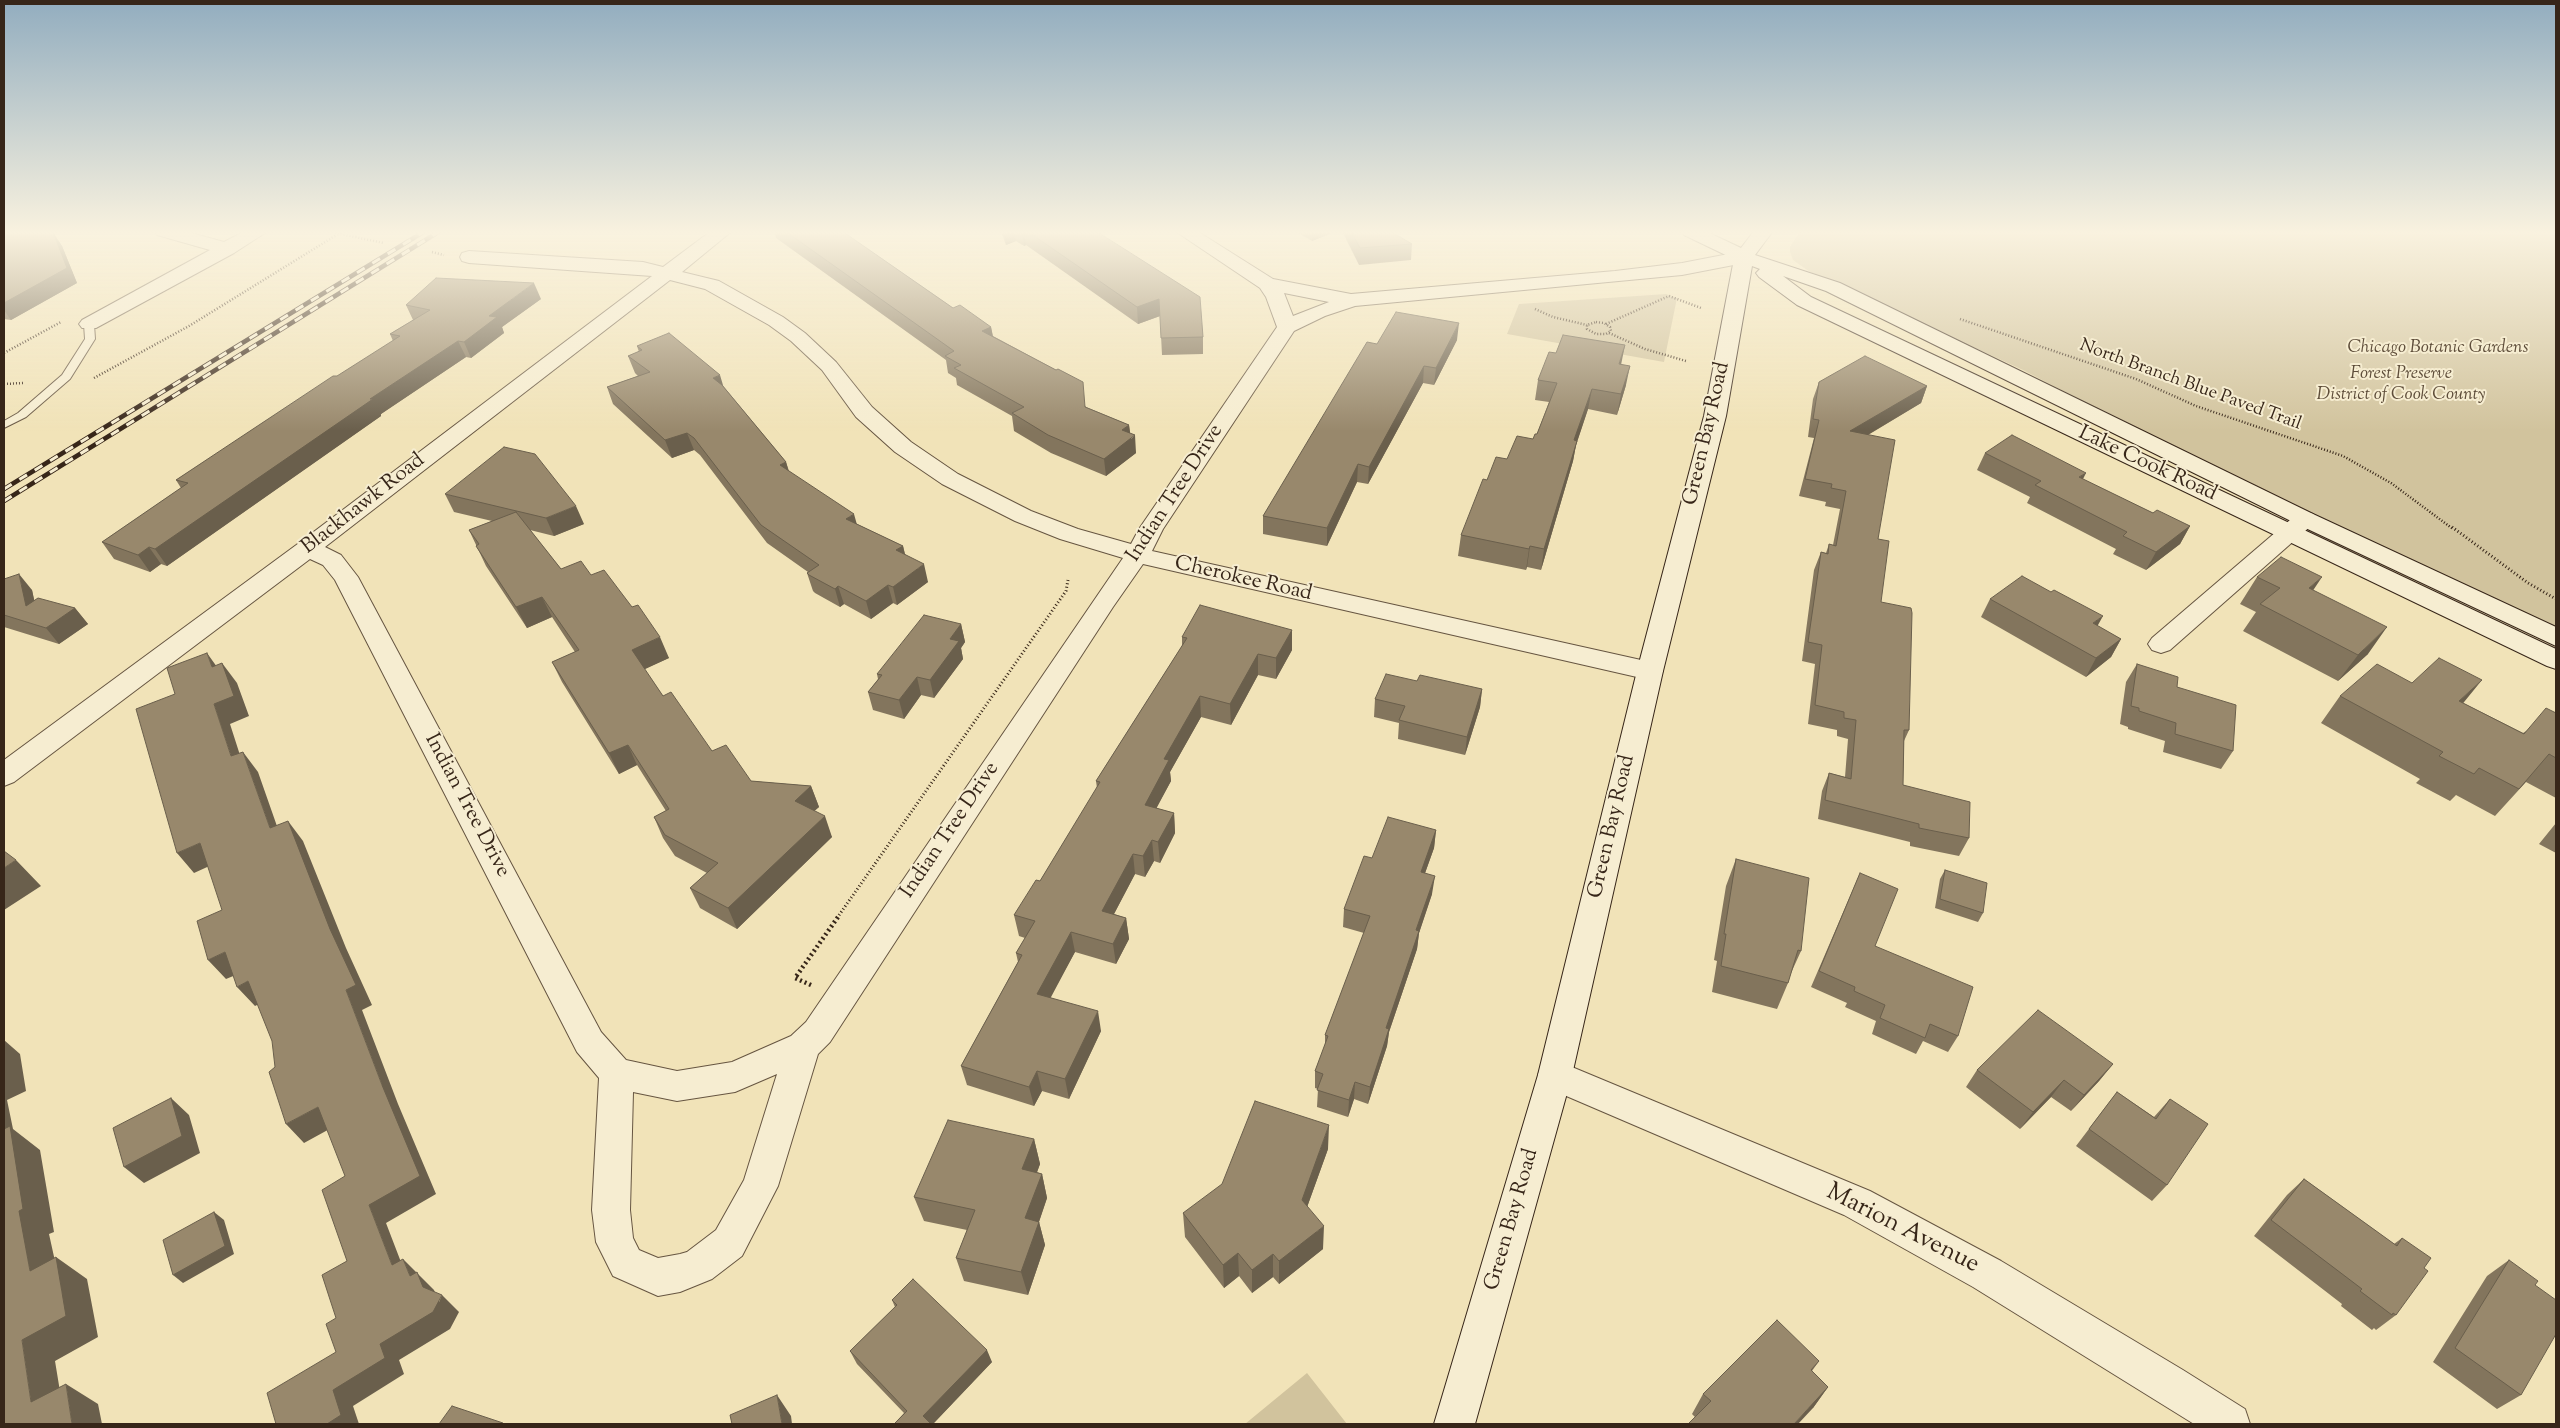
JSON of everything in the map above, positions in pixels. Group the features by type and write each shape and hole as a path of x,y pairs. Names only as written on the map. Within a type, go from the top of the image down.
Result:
{"street":[{"path":"88,324 137,298"},
{"name":"Blackhawk Road","path":"4,775 308,548 359,507 637,298"},
{"name":"Cherokee Road","path":"737,298 791,332 829,366 864,412 903,447 950,479 1023,516 1069,534 1178,566 1650,671"},
{"path":"1277,298 1287,327 1318,312 1352,300 1379,298"},
{"path":"1339,298 1352,300"},
{"name":"Green Bay Road","path":"1454,1424 1555,1075 1650,671 1715,416 1737,298"},
{"name":"Lake Cook Road","path":"1798,298 1804,302 2297,526 2556,637"},
{"name":"Indian Tree Drive","path":"308,548 332,560 346,577 589,1042 616,1073 677,1086 735,1077 803,1046 818,1032 1104,601 1138,554 1151,529 1287,327"},
{"path":"2161,644 2297,526"},
{"name":"Lake Cook Road","path":"2297,526 2556,660"},
{"name":"Indian Tree Drive","path":"616,1073 611,1210 615,1242 626,1263 658,1277 680,1273 698,1266 729,1243 760,1186 803,1046"},
{"name":"Marion Avenue","path":"1555,1075 1856,1203 1987,1274 2169,1384 2230,1424"}],"lane":[{"path":"4,425 22,415 66,376 90,339 88,324"}],"path":[{"path":"89,380 189,326 235,298"},
{"path":"1606,324 1664,298"},
{"path":"1673,298 1701,308"},
{"path":"1528,305 1553,317 1587,325 1596,322 1606,324 1611,329 1609,333"},
{"name":"North Branch Blue Paved Trail","path":"1957,318 2136,379 2196,406 2343,456 2391,483 2528,583 2556,599"},
{"path":"1587,325 1587,329 1592,333 1599,335 1609,333 1645,349 1686,361"},
{"path":"841,996 794,978 1066,591 1068,580"}],"green space":[{"path":"1612,298 1677,298 1664,362 1507,334 1519,304"},
{"name":"Forest Preserve District of Cook County","path":"1866,298 2556,298 2556,629 2179,452 2023,370"},
{"path":"1307,1373 1347,1424 1245,1424"}],"building":[{"path":"4,298 14,298 4,303"},
{"path":"414,298 514,298 489,316 497,317 464,342 458,341 370,399 373,399 155,549 149,547 138,555 102,542 188,483 176,480 333,376 337,376 400,336 390,334 430,310 406,305"},
{"path":"879,298 938,298 953,308 960,305 991,327 982,331 1083,382 1085,407 1129,425 1122,430 1135,435 1104,459 1048,435 1012,413 1024,407 954,368 961,365 945,356 954,351"},
{"path":"1123,298 1200,298 1203,337 1161,338 1159,299 1137,307"},
{"path":"1396,312 1459,323 1436,368 1424,366 1369,467 1358,464 1327,528 1263,516 1367,342 1377,344"},
{"path":"669,333 720,375 713,378 722,385 786,462 780,465 854,514 846,519 903,546 896,550 924,564 893,587 888,585 866,601 838,586 835,589 809,575 807,573 819,565 761,525 694,438 687,433 665,440 607,387 650,372 628,356 642,350 637,346"},
{"path":"1563,335 1625,345 1619,364 1630,366 1621,394 1592,389 1574,440 1577,441 1544,549 1530,546 1529,549 1461,535 1483,479 1487,480 1496,457 1507,459 1517,436 1533,439 1535,434 1537,434 1557,383 1538,380 1549,352 1556,353"},
{"path":"1865,356 1927,386 1850,431 1895,440 1878,539 1889,541 1881,602 1911,608 1912,613 1909,730 1904,730 1903,785 1970,802 1969,838 1919,828 1919,824 1825,800 1829,773 1851,779 1856,720 1844,718 1844,712 1815,705 1822,645 1808,642 1821,552 1828,554 1829,544 1836,546 1846,491 1831,488 1832,484 1805,479 1819,420 1813,419 1819,382"},
{"path":"2012,435 2086,473 2079,477 2153,513 2157,510 2190,526 2156,552 2123,536 2127,532 2035,485 2041,481 1985,453"},
{"path":"504,447 535,454 576,506 546,518 445,494"},
{"path":"516,512 561,569 581,561 591,575 604,570 632,607 638,605 660,637 632,650 663,696 671,692 712,751 726,745 751,781 811,786 795,801 825,816 728,908 690,888 718,863 665,835 654,817 669,809 628,745 609,753 552,662 579,650 542,597 516,607 476,546 479,544 469,530"},
{"path":"2281,557 2322,577 2309,588 2387,627 2358,655 2260,604 2280,588 2257,577"},
{"path":"19,574 26,606 38,598 75,608 46,628 4,615 4,579"},
{"path":"2022,576 2051,592 2054,590 2103,616 2093,623 2121,639 2096,658 1990,599"},
{"path":"1200,605 1292,630 1276,658 1258,654 1230,704 1200,696 1164,759 1169,760 1145,805 1174,813 1158,842 1152,840 1143,856 1133,854 1102,911 1126,918 1113,944 1071,932 1037,994 1098,1011 1065,1079 1037,1071 1029,1087 961,1066 1022,955 1016,953 1035,921 1014,915 1036,880 1040,881 1100,782 1096,781 1187,638 1182,637"},
{"path":"924,615 961,624 950,639 959,641 930,680 917,677 899,700 868,692 882,675 877,674"},
{"path":"207,653 212,667 222,663 234,696 214,704 231,756 243,752 270,828 288,821 330,929 356,985 346,990 382,1085 420,1176 369,1205 392,1265 403,1259 410,1276 417,1272 423,1287 442,1295 433,1312 380,1344 385,1358 333,1390 341,1415 327,1424 276,1424 267,1393 336,1352 326,1324 336,1318 322,1275 347,1261 322,1190 345,1176 318,1107 286,1124 269,1072 275,1067 272,1041 248,981 237,987 225,952 208,960 197,921 222,910 200,843 177,853 136,709 175,694 167,668"},
{"path":"2439,658 2482,680 2459,701 2524,734 2546,708 2556,713 2556,758 2549,754 2519,789 2479,768 2474,774 2439,756 2443,752 2340,696 2377,664 2412,683"},
{"path":"2137,664 2178,677 2177,687 2236,705 2233,751 2175,734 2176,723 2139,711 2139,708 2131,706"},
{"path":"1386,674 1417,681 1420,675 1482,689 1467,737 1399,720 1405,706 1375,699"},
{"path":"1388,817 1436,830 1421,872 1435,876 1416,930 1419,931 1386,1028 1389,1029 1370,1087 1355,1082 1349,1100 1317,1090 1323,1074 1315,1071 1328,1036 1325,1035 1370,916 1344,909 1364,856 1372,858"},
{"path":"4,851 16,860 4,868"},
{"path":"1736,859 1809,878 1801,951 1798,950 1788,983 1721,966"},
{"path":"1945,870 1987,883 1983,913 1940,899"},
{"path":"1860,873 1898,889 1875,946 1973,987 1958,1036 1930,1024 1925,1038 1880,1018 1885,1005 1854,991 1855,987 1819,971"},
{"path":"2038,1010 2113,1064 2084,1095 2064,1080 2033,1112 1977,1070"},
{"path":"2117,1092 2156,1119 2170,1099 2208,1124 2167,1185 2089,1129"},
{"path":"171,1098 182,1136 124,1167 113,1128"},
{"path":"1255,1101 1329,1125 1302,1200 1324,1226 1279,1261 1273,1254 1252,1270 1238,1253 1223,1265 1183,1213 1222,1184"},
{"path":"948,1120 1034,1139 1022,1169 1042,1174 1025,1218 1039,1222 1021,1272 956,1258 975,1210 914,1197"},
{"path":"10,1126 23,1209 19,1211 30,1271 56,1257 66,1316 22,1340 31,1402 66,1384 72,1424 4,1424 4,1129"},
{"path":"2304,1179 2397,1246 2402,1238 2431,1258 2424,1268 2428,1271 2396,1315 2393,1313 2392,1315 2360,1291 2362,1289 2271,1220"},
{"path":"214,1212 225,1246 173,1275 163,1240"},
{"path":"2509,1260 2538,1281 2535,1285 2556,1300 2556,1334 2521,1395 2455,1348"},
{"path":"913,1279 987,1350 923,1416 931,1424 894,1424 907,1411 850,1351 897,1305 892,1300"},
{"path":"1777,1320 1819,1361 1811,1370 1828,1387 1794,1424 1688,1424 1711,1401 1703,1394"},
{"path":"777,1395 782,1424 732,1424 730,1415"},
{"path":"452,1406 503,1423 439,1424"}],"railway":[{"path":"4,489 316,298"},
{"path":"4,501 332,298"}],"park label":[{"name":"Chicago Botanic Gardens","path":"2438,349"}]}
